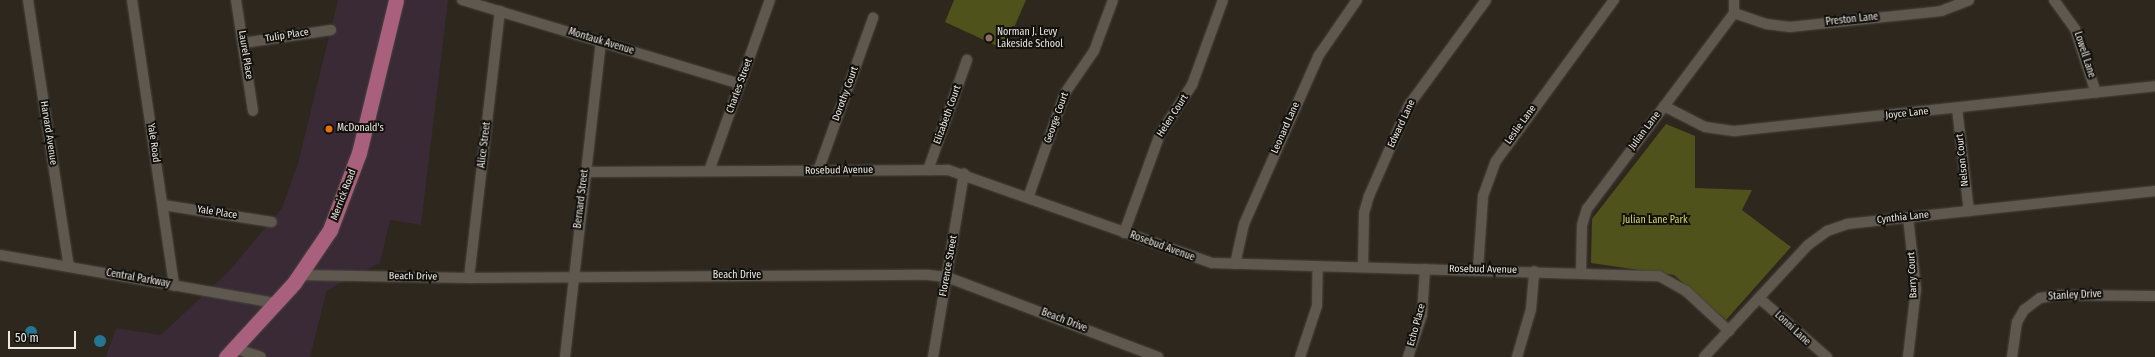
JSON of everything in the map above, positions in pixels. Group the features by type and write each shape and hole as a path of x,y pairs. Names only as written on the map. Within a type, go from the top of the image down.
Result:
{"main road":[{"name":"Merrick Road","path":"230,353 300,275 324,241 348,190 396,0"}],"street":[{"name":"Harvard Avenue","path":"28,0 69,267"},
{"name":"Yale Road","path":"132,0 174,286"},
{"name":"Laurel Place","path":"236,0 253,111"},
{"name":"Montauk Avenue","path":"462,0 740,84"},
{"name":"Charles Street","path":"709,171 770,0"},
{"name":"George Court","path":"1028,198 1065,93 1094,51 1113,0"},
{"name":"Helen Court","path":"1124,233 1160,134 1192,85 1223,0"},
{"name":"Leonard Lane","path":"1235,264 1244,224 1319,54 1357,0"},
{"name":"Edward Lane","path":"1363,266 1364,213 1369,196 1409,105 1486,0"},
{"name":"Leslie Lane","path":"1478,270 1483,196 1496,161 1614,0"},
{"path":"1734,0 1734,13"},
{"name":"Preston Lane","path":"1734,13 1766,24 1790,27 1941,11 1969,0"},
{"name":"Lowell Lane","path":"2054,0 2075,28 2096,93"},
{"name":"Alice Street","path":"469,278 500,11"},
{"name":"Julian Lane","path":"1581,272 1582,225 1587,209 1734,13"},
{"name":"Dorothy Court","path":"818,171 873,18"},
{"name":"Tulip Place","path":"243,43 331,30"},
{"name":"Bernard Street","path":"565,357 601,42"},
{"name":"Elizabeth Court","path":"928,170 967,60"},
{"name":"Joyce Lane","path":"1664,106 1705,126 1735,131 2155,86"},
{"name":"Nelson Court","path":"1957,108 1969,211"},
{"name":"Rosebud Avenue","path":"585,172 928,170 964,174 1197,259 1235,264 1581,272 1648,275 1668,279 1686,291 1729,331"},
{"name":"Florence Street","path":"933,357 964,174"},
{"name":"Cynthia Lane","path":"1704,357 1808,245 1827,231 1847,224 2155,191"},
{"name":"Yale Place","path":"163,205 272,222"},
{"name":"Barry Court","path":"1908,217 1916,289 1908,357"},
{"name":"Central Parkway","path":"0,255 276,303"},
{"path":"1300,357 1317,306 1318,267"},
{"name":"Echo Place","path":"1408,357 1422,315 1425,269"},
{"path":"1517,357 1531,309 1534,271"},
{"name":"Beach Drive","path":"300,275 469,278 947,277 1158,357"},
{"name":"Stanley Drive","path":"2012,357 2017,322 2024,310 2040,298 2058,295 2155,296"},
{"name":"Lonni Lane","path":"1759,298 1827,357"},
{"path":"230,353 261,357"}],"shaded area":[{"path":"338,0 448,0 421,225 390,220 380,263 327,290 310,357 106,357 116,328 161,335 228,272 282,208 298,163"}],"green space":[{"path":"954,0 1026,0 1009,39 997,46 945,22"},
{"name":"Julian Lane Park","path":"1666,124 1695,136 1695,188 1752,190 1742,210 1791,247 1726,320 1674,275 1591,263 1592,219"}],"water":[{"path":"33,326 36,327 36,337 29,338 26,337 25,330 26,327"},
{"path":"98,335 102,335 106,341 102,347 98,347 94,343 94,339"}],"place":[{"name":"Norman J. Levy Lakeside School","path":"989,38"},
{"name":"McDonald's","path":"329,129"}]}
